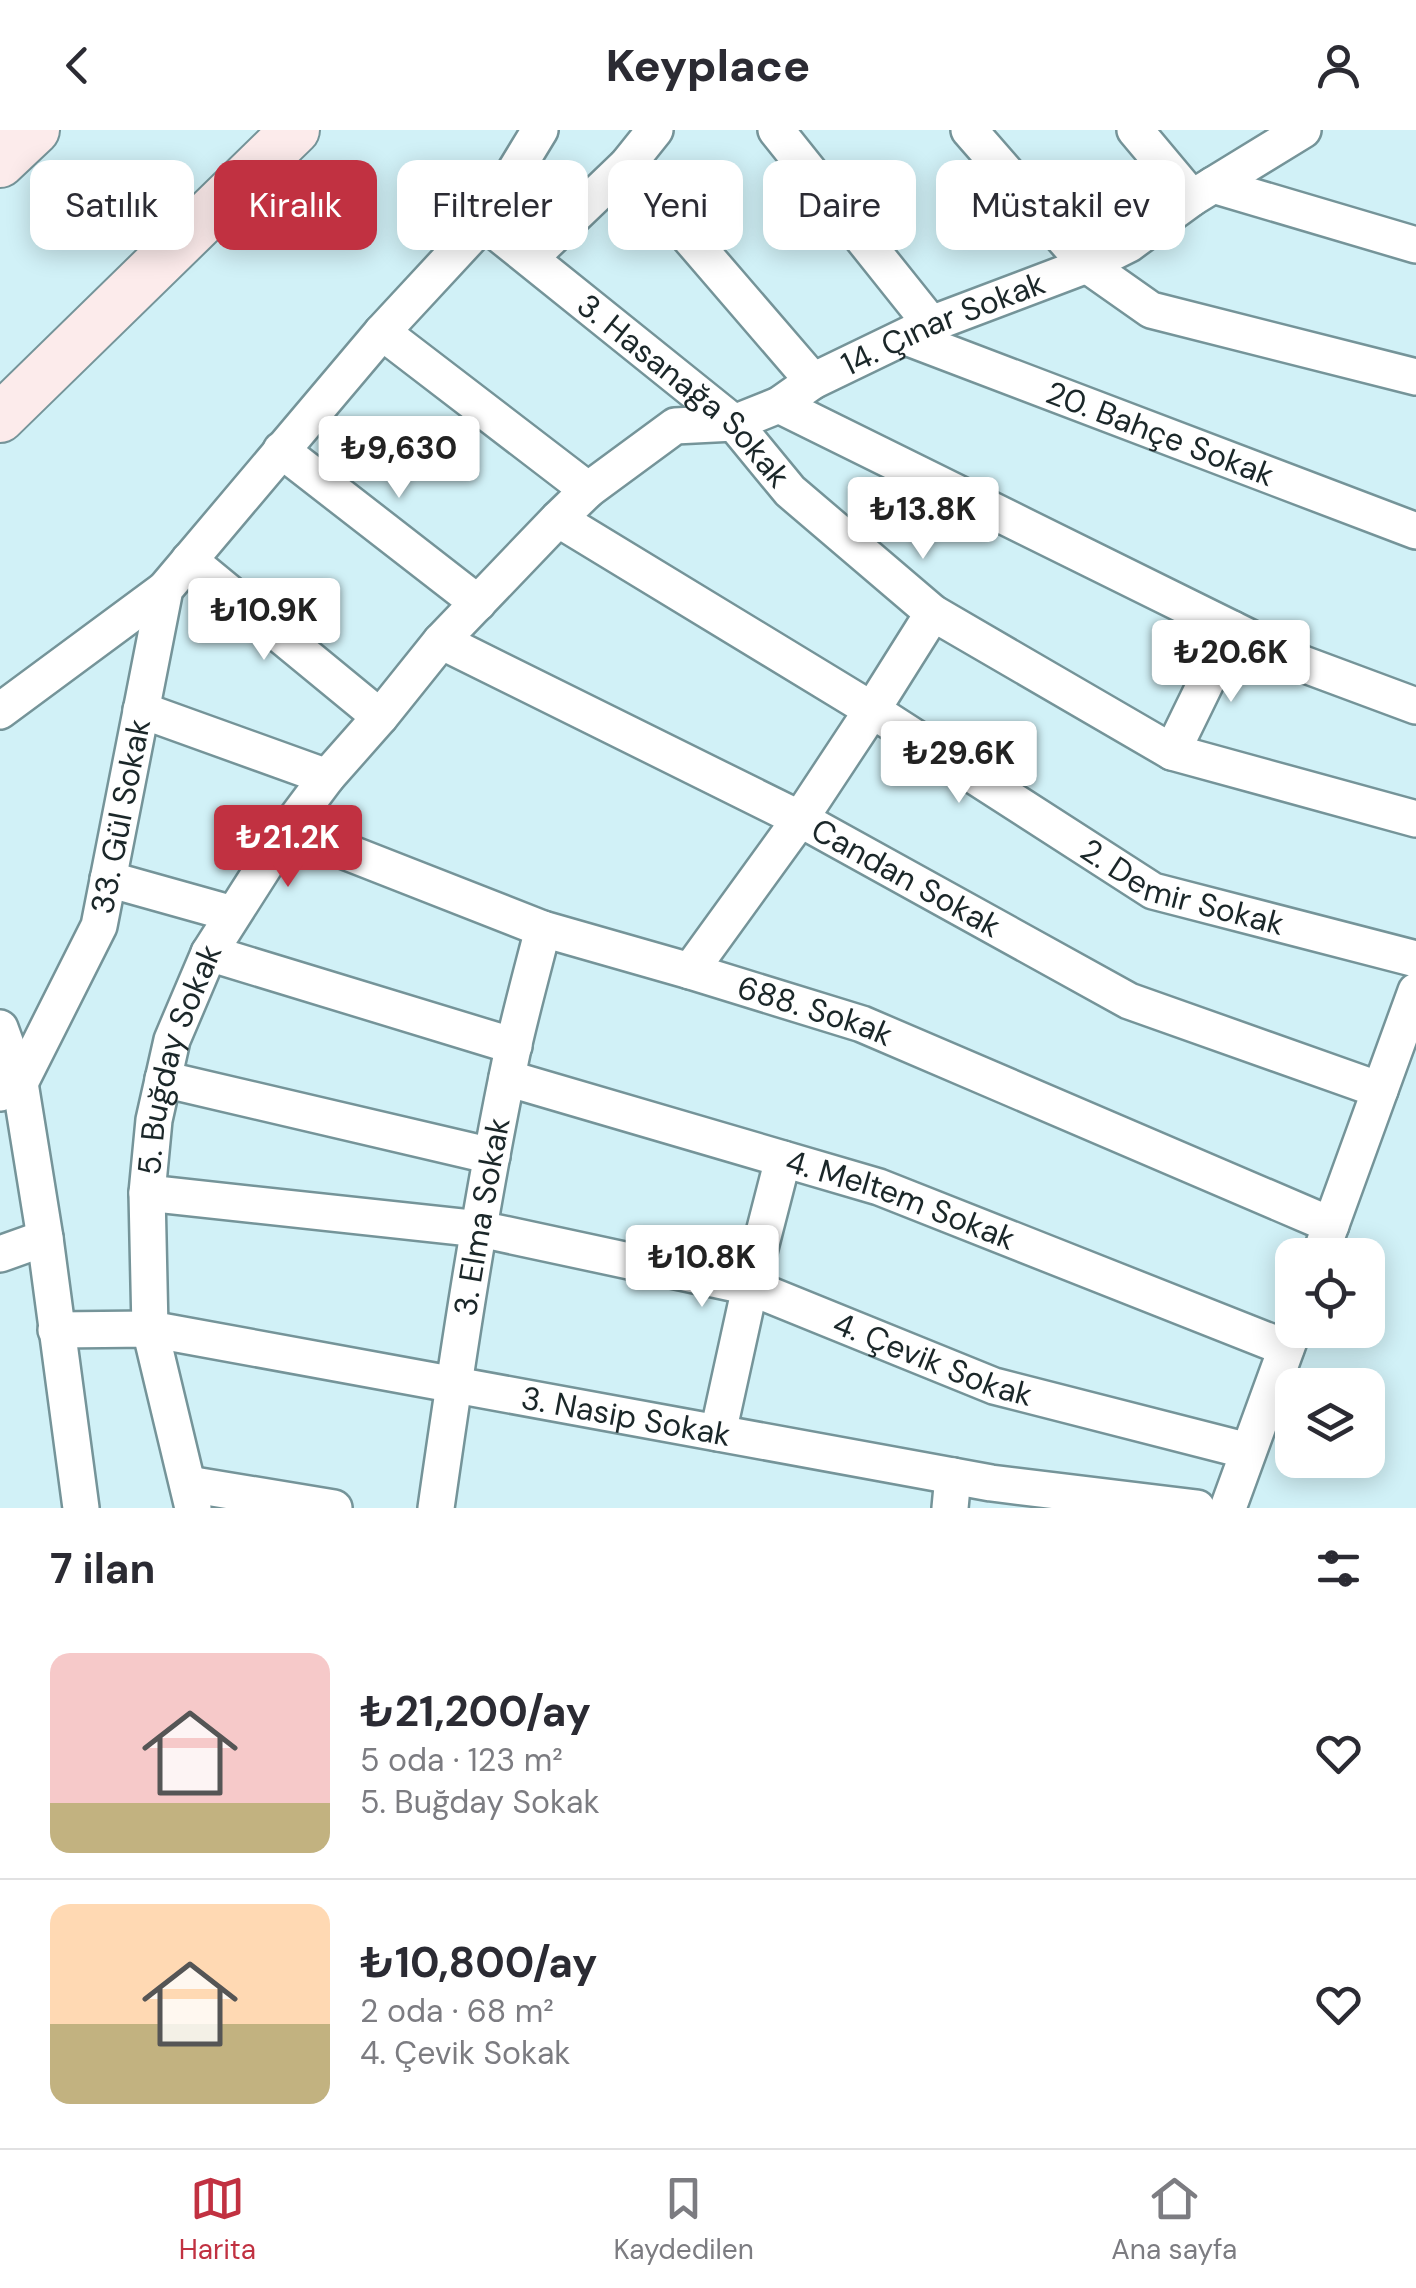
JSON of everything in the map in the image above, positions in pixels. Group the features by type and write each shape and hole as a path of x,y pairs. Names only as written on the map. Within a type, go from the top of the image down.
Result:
{"main road":[{"path":"0,163 35,130"},
{"path":"0,418 295,130"}],"street":[{"path":"522,160 540,130"},
{"path":"632,160 655,130"},
{"path":"776,130 918,330"},
{"path":"969,130 1087,265 1151,310 1416,377"},
{"path":"1135,130 1203,191 1416,246"},
{"name":"14. Çınar Sokak","path":"734,424 779,405 813,381 918,330 1087,265 1129,244 1203,191 1303,130"},
{"path":"530,258 608,184"},
{"path":"0,711 164,589 382,332 458,250"},
{"name":"3. Hasanağa Sokak","path":"520,250 734,424 790,490 933,613 1172,752 1416,819"},
{"path":"701,250 813,381"},
{"name":"20. Bahçe Sokak","path":"918,330 1416,531"},
{"path":"382,332 588,490"},
{"path":"779,405 1303,664 1416,706"},
{"name":"5. Buğday Sokak","path":"190,1496 150,1328 146,1193 154,1120 172,1040 208,953 326,777 441,641 558,519 588,490 675,426 734,424"},
{"path":"281,450 478,603"},
{"name":"2. Demir Sokak","path":"558,519 872,710 1152,891 1416,959"},
{"path":"189,560 380,717"},
{"name":"33. Gül Sokak","path":"10,1088 99,926 164,589"},
{"path":"690,970 800,819 933,613"},
{"path":"1172,752 1232,630"},
{"name":"Candan Sokak","path":"441,641 800,819 1129,1000 1380,1090"},
{"path":"141,710 326,777"},
{"name":"688. Sokak","path":"288,829 543,929 862,1024 1322,1238"},
{"path":"108,878 233,914"},
{"name":"3. Elma Sokak","path":"436,1508 492,1156 510,1062 543,929"},
{"name":"4. Meltem Sokak","path":"208,953 783,1159 879,1187 1275,1334"},
{"path":"1327,1238 1416,991"},
{"path":"0,1028 44,1238 81,1508"},
{"path":"163,1080 492,1156"},
{"path":"718,1433 783,1159"},
{"name":"4. Çevik Sokak","path":"146,1193 480,1229 750,1287 994,1386 1248,1451"},
{"path":"0,1254 44,1238"},
{"name":"3. Nasip Sokak","path":"56,1330 150,1328 718,1433 952,1492 1197,1508"},
{"path":"1228,1508 1286,1348"},
{"path":"190,1496 334,1508"}]}
